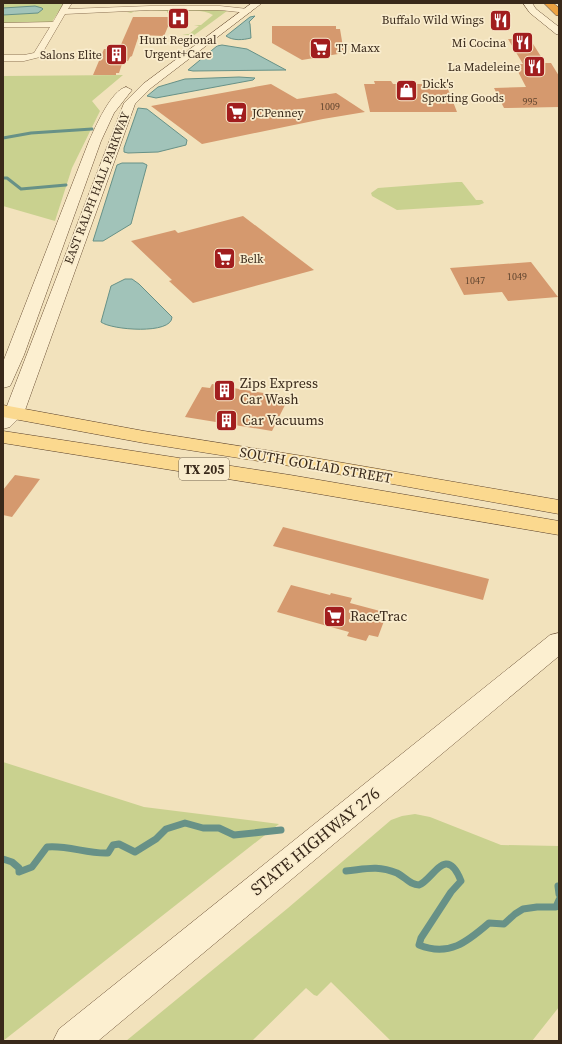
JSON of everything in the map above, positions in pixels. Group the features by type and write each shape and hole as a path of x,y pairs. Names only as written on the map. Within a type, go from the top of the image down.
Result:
{"highway":[{"path":"548,3 559,13"}],"main road":[{"path":"527,3 533,11 559,32"},
{"name":"EAST RALPH HALL PARKWAY","path":"3,382 16,355 39,289 107,114 115,102 138,80 246,7"},
{"name":"EAST RALPH HALL PARKWAY","path":"7,416 59,289 108,160 124,113 130,103 147,86 246,7"},
{"path":"115,102 130,103"},
{"path":"88,160 108,160"},
{"path":"54,251 73,251"},
{"path":"39,289 59,289"},
{"name":"SOUTH GOLIAD STREET","path":"7,416 309,463 559,507"},
{"name":"SOUTH GOLIAD STREET","path":"3,437 509,518 559,528"},
{"path":"144,459 148,455 160,452 279,472 296,473 301,471 309,463"},
{"path":"509,518 559,544"},
{"name":"STATE HIGHWAY 276","path":"71,1041 559,642"}],"street":[{"path":"3,58 33,57 37,55 68,3"},
{"path":"185,3 246,7"},
{"path":"63,12 164,5 220,8 246,7"},
{"path":"3,25 56,24"}],"green space":[{"path":"64,3 52,22 3,24 3,4"},
{"path":"209,9 227,11 193,36 182,34 189,34 199,26 194,25 201,25 213,15 202,11 167,13 167,11 150,10"},
{"path":"123,75 92,101 100,111 72,168 55,221 3,206 3,76"},
{"path":"462,182 476,200 482,200 484,203 479,205 397,210 372,196 371,193 378,188"},
{"path":"3,762 144,807 279,824 3,1041"},
{"path":"415,814 430,817 501,845 559,846 559,1007 532,1041 391,1041 331,982 317,996 306,988 252,1041 126,1041 288,908 391,820 402,816"}],"water":[{"path":"35,6 43,9 38,13 3,15 3,8"},
{"path":"255,16 249,22 251,38 238,40 226,36 250,17"},
{"path":"222,45 247,49 286,70 188,70 217,46"},
{"path":"239,77 255,78 253,80 156,98 147,96 158,87 185,79"},
{"path":"138,108 147,109 187,140 186,145 158,152 124,152 124,148"},
{"path":"122,163 143,163 147,165 131,224 103,241 93,241 117,165"},
{"path":"125,279 132,279 139,284 172,317 169,323 152,329 128,329 107,325 101,322 111,286"}],"building":[{"path":"133,17 172,17 164,36 139,35 132,56 128,61 123,61 119,73 116,73 116,75 93,75 104,49 119,49"},
{"path":"272,26 336,26 336,29 340,29 344,53 302,60 272,43"},
{"path":"508,39 530,39 545,63 551,63 559,76 559,107 504,108 494,88 526,87 514,64 523,64"},
{"name":"Dick's Sporting Goods","path":"374,81 391,81 393,84 446,84 457,112 370,112 364,84 375,84"},
{"name":"JCPenney","path":"271,84 297,99 336,93 365,112 323,119 202,144 151,106"},
{"name":"Belk","path":"243,216 314,270 193,303 169,281 172,280 131,241 175,230 178,233"},
{"path":"531,262 558,297 508,301 502,292 464,295 450,268"},
{"path":"212,384 289,397 272,431 185,417 202,387 210,388"},
{"path":"15,475 40,479 12,517 3,515 3,490"},
{"name":"RaceTrac","path":"283,527 489,579 483,600 273,546"},
{"name":"RaceTrac","path":"291,585 330,595 331,593 352,598 350,603 380,611 377,619 384,621 378,637 369,635 366,641 347,636 349,632 277,612"}],"waterway":[{"path":"3,138 31,133 92,129"},
{"path":"3,178 7,178 21,189 66,185"},
{"path":"3,859 12,862 19,868 19,872 32,867 47,847 62,847 108,853 113,845 119,844 135,852 156,839 166,829 185,823 203,828 219,828 234,835 281,830"},
{"path":"346,871 372,868 383,869 397,873 410,882 419,885 440,867 445,864 450,865 455,870 461,881 451,892 421,938 419,945 430,948 440,949 457,946 473,936 489,923 504,924 523,909 556,907 559,900"},
{"path":"558,886 559,894"}],"place":[{"name":"Hunt Regional Urgent+Care","path":"178,19"},
{"name":"Buffalo Wild Wings","path":"500,20"},
{"name":"Mi Cocina","path":"522,43"},
{"name":"TJ Maxx","path":"321,48"},
{"name":"Salons Elite","path":"117,55"},
{"name":"La Madeleine","path":"535,67"},
{"name":"Dick's Sporting Goods","path":"407,91"},
{"name":"JCPenney","path":"236,113"},
{"name":"Belk","path":"225,259"},
{"name":"Zips Express Car Wash","path":"225,391"},
{"name":"Car Vacuums","path":"226,420"},
{"name":"RaceTrac","path":"334,616"}]}
